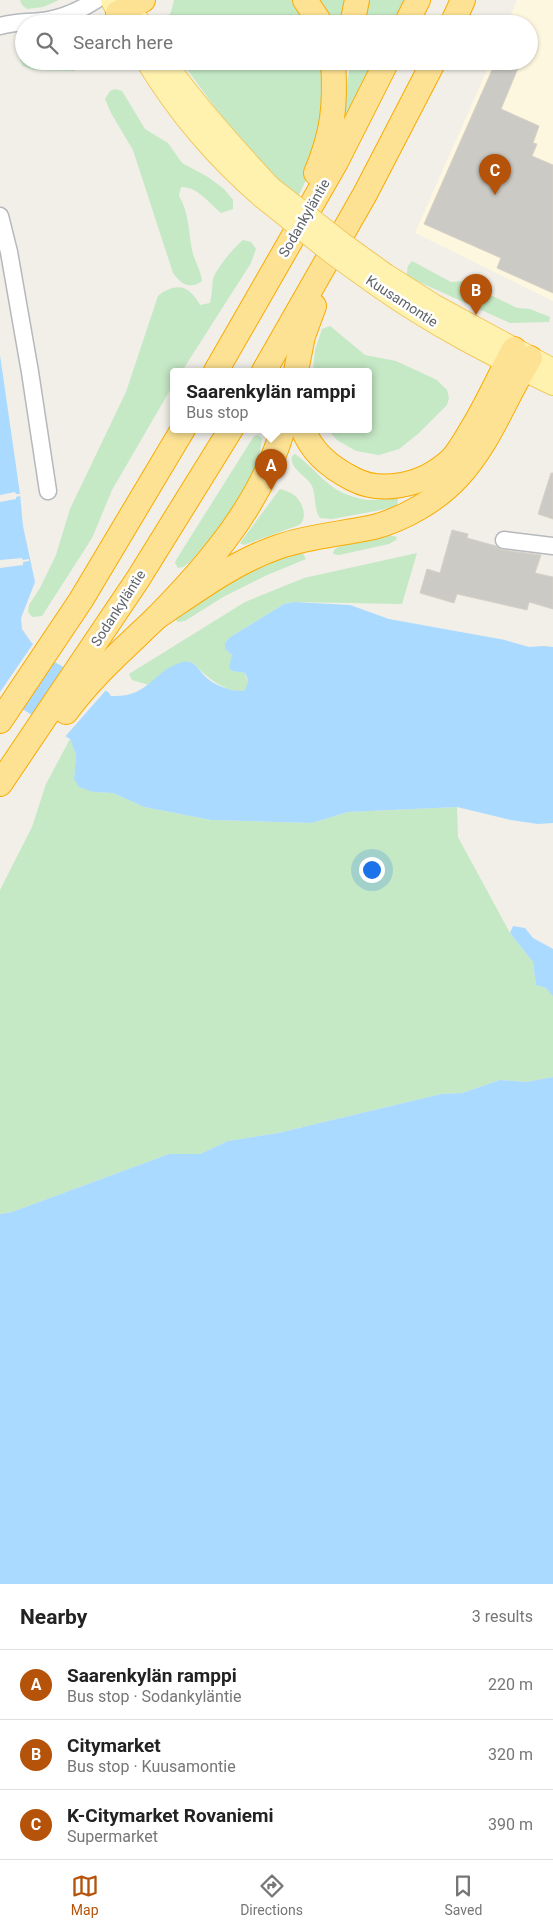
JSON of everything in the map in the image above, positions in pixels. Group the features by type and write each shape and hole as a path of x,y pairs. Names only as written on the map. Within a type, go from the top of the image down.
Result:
{"highway":[{"path":"305,0 315,15"},
{"path":"354,15 357,0"},
{"path":"410,15 418,0"},
{"path":"456,15 463,0"},
{"path":"334,70 335,96"},
{"path":"316,197 314,179 330,135 335,96 342,70"},
{"name":"Sodankyläntie","path":"218,368 336,162 382,70"},
{"path":"266,368 365,194 429,70"},
{"path":"297,368 303,336 322,289 319,273"},
{"path":"305,433 317,453 328,464 360,483 378,486 412,483 430,475 452,459 518,360"},
{"path":"0,784 22,754 40,745 42,733 68,708 96,662 157,617 218,576 253,557 303,539 374,526 398,518 427,502 453,482 474,458 485,440 518,360"},
{"path":"2,718 81,600 181,433"},
{"name":"Sodankyläntie","path":"96,662 228,433"},
{"path":"157,617 204,567 234,528 258,490 277,449 282,433"}],"main road":[{"path":"152,70 175,107 198,134 238,177 266,193"},
{"path":"172,70 266,193"},
{"name":"Kuusamontie","path":"266,193 331,253 381,280 448,330 518,360 553,369"},
{"name":"Kuusamontie","path":"518,360 553,385"}],"street":[{"path":"66,15 96,0"},
{"path":"0,216 9,252 30,372 48,491"},
{"path":"504,540 553,546"}],"shaded area":[{"path":"517,0 553,0 553,301 415,233 487,70 538,70 538,15 511,15"}],"green space":[{"path":"20,0 59,0 43,7 27,9"},
{"path":"174,0 296,0 307,15 169,15"},
{"path":"315,0 351,0 348,15 324,15"},
{"path":"364,0 410,0 402,15 361,15"},
{"path":"34,70 76,70 74,71"},
{"path":"188,70 328,70 329,79 311,169 298,197 257,160 235,135"},
{"path":"349,70 375,70 350,120 341,115"},
{"path":"115,89 122,91 145,129 168,143 182,163 208,177 224,189 233,200 233,209 221,213 198,192 187,187 181,187 179,196 185,210 191,247 202,281 198,284 190,285 183,283 173,273 133,150 105,99 110,91"},
{"path":"243,240 251,242 256,249 251,263 184,368 170,368 170,390 112,490 92,538 42,616 32,617 28,612 29,605 40,588 56,555 70,509 126,392 158,296 176,287 191,293 200,305 210,303 213,279 235,247"},
{"path":"412,261 451,282 467,281 476,288 517,308 530,309 550,317 549,322 510,323 406,276 408,266"},
{"path":"330,326 365,355 396,361 437,380 447,390 449,398 447,405 419,433 399,449 379,455 356,451 337,440 331,433 372,433 372,368 313,368 315,350 322,329"},
{"path":"258,435 262,438 259,456 253,473 236,505 202,549 190,562 178,568 175,563 176,560 254,436"},
{"path":"295,454 328,483 343,493 366,500 398,499 397,507 332,519 320,518 316,510 311,484 293,464 292,456"},
{"path":"280,489 292,494 300,502 304,513 302,522 299,525 244,545 240,543"},
{"path":"386,534 397,537 396,540 389,544 339,555 333,554 334,550 338,547"},
{"path":"302,552 306,559 267,575 223,597 185,621 178,622 175,619 177,615 253,569"},
{"path":"417,553 402,604 295,602 284,604 229,638 225,643 225,649 232,655 232,671 245,673 248,684 245,691 224,687 211,679 194,664 166,670 149,685 132,680 129,674 245,602 304,578"},
{"path":"70,739 76,755 74,779 93,792 113,793 144,807 211,820 312,823 348,812 457,807 458,837 510,933 533,962 536,985 546,988 553,995 553,1077 526,1082 500,1080 462,1093 441,1094 278,1133 228,1141 200,1154 169,1154 12,1212 0,1214 0,890 32,827 46,784"}],"water":[{"path":"0,355 23,526 35,582 21,618 22,629 31,642 51,660 108,692 111,696 135,693 165,671 183,662 194,664 208,679 216,684 225,688 244,691 248,682 246,675 245,673 232,671 229,667 232,655 225,649 225,643 229,638 284,604 295,602 350,605 389,619 505,640 529,647 553,647 553,823 538,824 511,820 457,807 348,812 312,823 211,820 144,807 113,793 93,792 79,787 74,779 76,755 70,739 0,695"},
{"path":"513,926 525,928 533,938 553,949 553,996 546,988 536,985 533,962 510,933"},
{"path":"553,1077 553,1584 0,1584 0,1214 12,1212 169,1154 200,1154 228,1141 278,1133 441,1094 462,1093 500,1080 526,1082"}],"pier":[{"path":"15,492 20,494 20,496 16,497 16,499 0,502 0,495"},
{"path":"22,558 23,560 29,559 29,561 23,562 23,565 0,568 0,560"},
{"path":"35,641 53,658 18,709 0,698 0,692"},
{"path":"69,666 107,689 64,738 34,719"}],"building":[{"path":"492,70 517,70 501,109 539,126 533,143 537,144 532,156 553,165 553,293 497,268 501,258 424,224"},
{"path":"551,473 553,473 553,519 538,514"},
{"path":"452,530 468,534 467,538 496,546 502,550 541,555 535,573 553,577 553,609 529,602 527,610 457,594 454,603 420,593 427,569 440,573"}],"place":[{"name":"K-Citymarket Rovaniemi","path":"495,195"},
{"name":"Citymarket","path":"476,315"},
{"name":"Saarenkylän ramppi","path":"271,490"}]}
